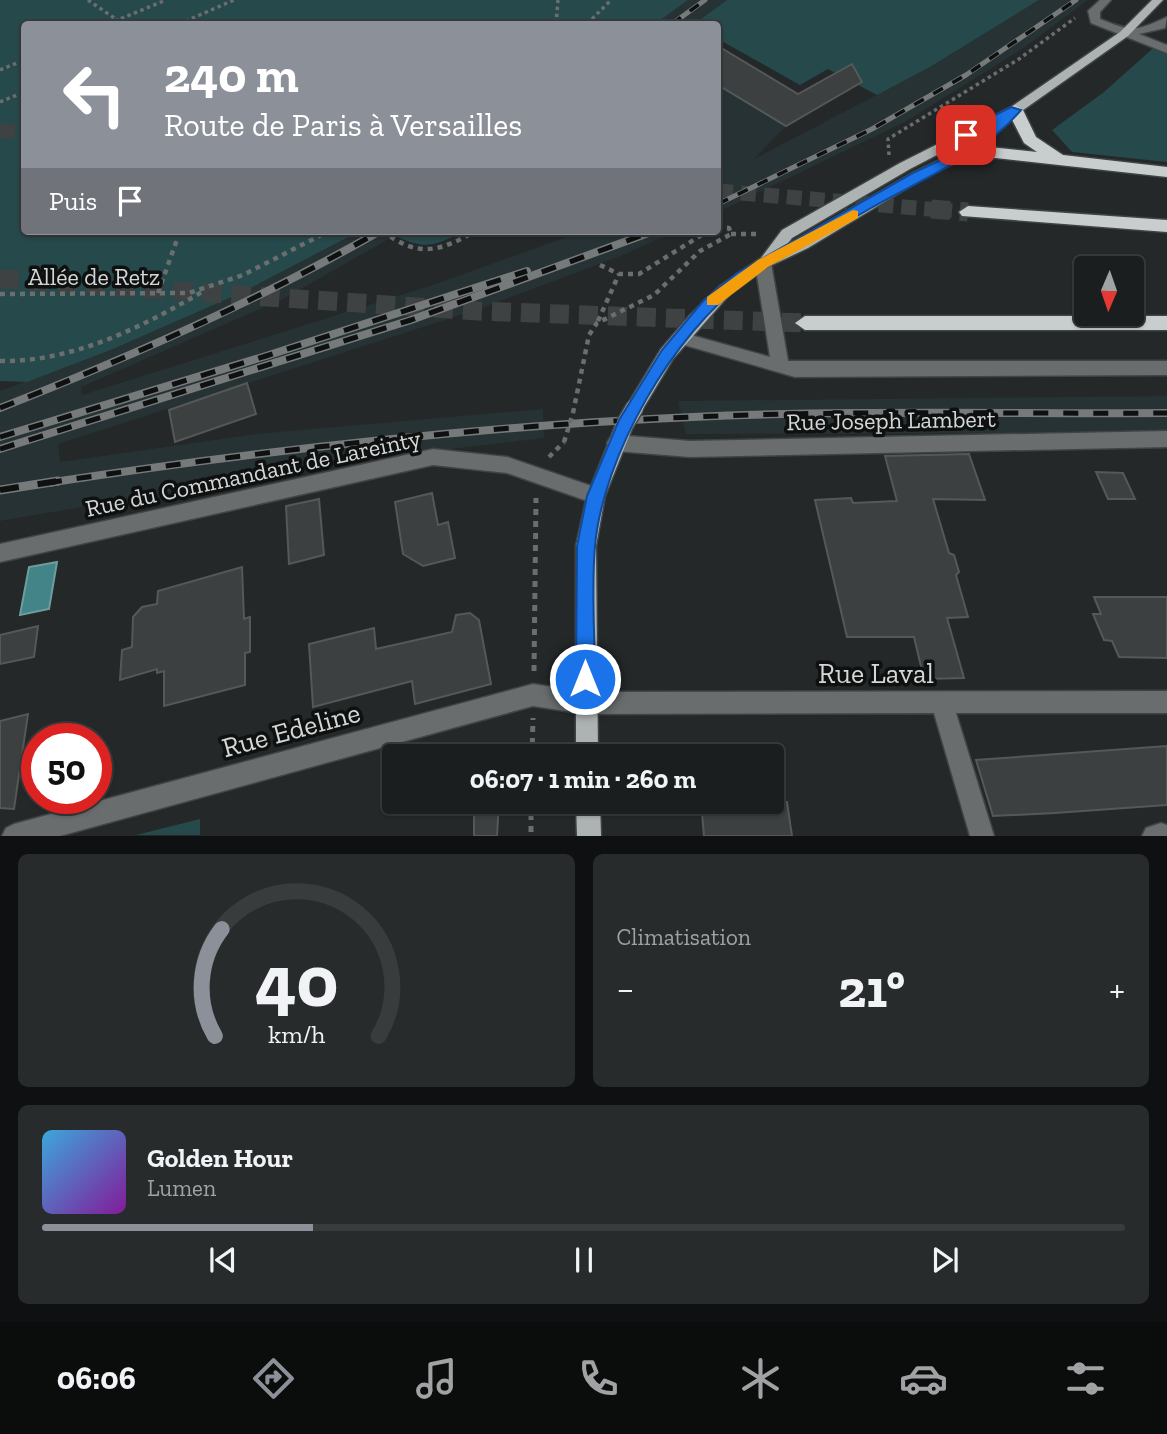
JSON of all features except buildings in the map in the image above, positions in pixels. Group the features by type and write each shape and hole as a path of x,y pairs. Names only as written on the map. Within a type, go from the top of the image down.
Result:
{"highway":[{"path":"1015,110 1030,140 1061,162"},
{"path":"942,147 1167,172"},
{"path":"968,212 1167,226"},
{"path":"805,323 1167,323"}],"main road":[{"path":"587,744 586,546 596,496 625,424 653,375 680,338 725,290 763,263 803,244 919,175 969,151 1015,110 1124,34 1158,0"},
{"path":"763,263 787,234 890,174 1015,110"},
{"path":"588,814 589,835"}],"street":[{"path":"1106,0 1095,10 1095,21 1167,49"},
{"path":"1124,34 1161,26 1167,20"},
{"path":"763,263 780,366"},
{"path":"680,338 795,370 1167,368"},
{"name":"Rue Joseph Lambert","path":"616,443 690,449 1167,439"},
{"name":"Rue du Commandant de Lareinty","path":"0,553 433,457 507,465 596,496"},
{"name":"Rue Edeline","path":"14,835 533,695 586,704"},
{"path":"942,702 982,835"},
{"name":"Rue Laval","path":"586,704 1167,702"}],"path":[{"path":"88,0 117,21 166,0"},
{"path":"186,21 234,0"},
{"path":"556,21 558,0"},
{"path":"590,21 611,0"},
{"path":"890,174 888,139 1008,66 1079,16 1095,10"},
{"path":"0,70 21,61"},
{"path":"0,102 21,93"},
{"path":"597,323 654,295 700,251 731,234 729,228 721,228"},
{"path":"158,293 179,235"},
{"path":"0,361 37,361 78,349 174,309 206,290 234,280 321,235"},
{"path":"388,235 413,251 435,251 468,235"},
{"path":"600,265 619,274 639,274 702,235"},
{"path":"564,442 573,413 589,335 619,274"},
{"name":"Allée de Retz","path":"0,294 189,293 206,290"},
{"path":"534,667 536,498"},
{"path":"532,744 533,729"},
{"path":"531,814 531,835"}],"shaded area":[{"path":"0,0 688,0 659,21 21,21 21,235 352,235 241,293 113,349 27,382 0,381"},
{"path":"688,0 727,0 698,21 659,21"},
{"path":"727,0 1039,0 930,67 877,95 828,69 800,85 721,41 721,21 698,21"},
{"path":"1039,0 1088,0 1025,47 905,122 721,211 721,54 726,51 798,94 828,77 849,89 786,126 754,159 930,67"},
{"path":"1160,42 1167,44 1167,162 1072,152 1052,130 1104,92"},
{"path":"352,235 396,235 283,299 81,387 82,395 439,283 572,235 667,235 623,255 479,309 58,444 60,462 256,434 543,409 544,438 357,460 0,521 0,391 113,349 241,293"},
{"path":"456,235 438,243 424,245 396,236"},
{"path":"1167,396 1167,433 686,434 678,401"},
{"path":"57,562 49,609 20,615 29,567"},
{"path":"200,819 200,835 136,835"}],"tunnel":[{"path":"0,131 21,133"},
{"path":"721,191 952,211"},
{"path":"931,209 968,212"},
{"path":"0,279 478,311 805,323"}],"railway":[{"path":"676,21 705,0"},
{"path":"721,203 872,129 966,75 1076,0"},
{"path":"0,408 193,327 288,281 373,235"},
{"path":"0,449 411,320 643,235"},
{"path":"0,437 266,356 527,271"},
{"path":"47,483 207,460 369,441 612,421 811,414 1167,413"},
{"path":"0,490 58,481"}],"slow traffic":[{"path":"713,301 763,263 803,244 853,214"}],"route":[{"path":"585,679 586,546 596,496 625,424 667,354 709,304 742,277 919,175 969,151 1015,110 966,135"}]}
